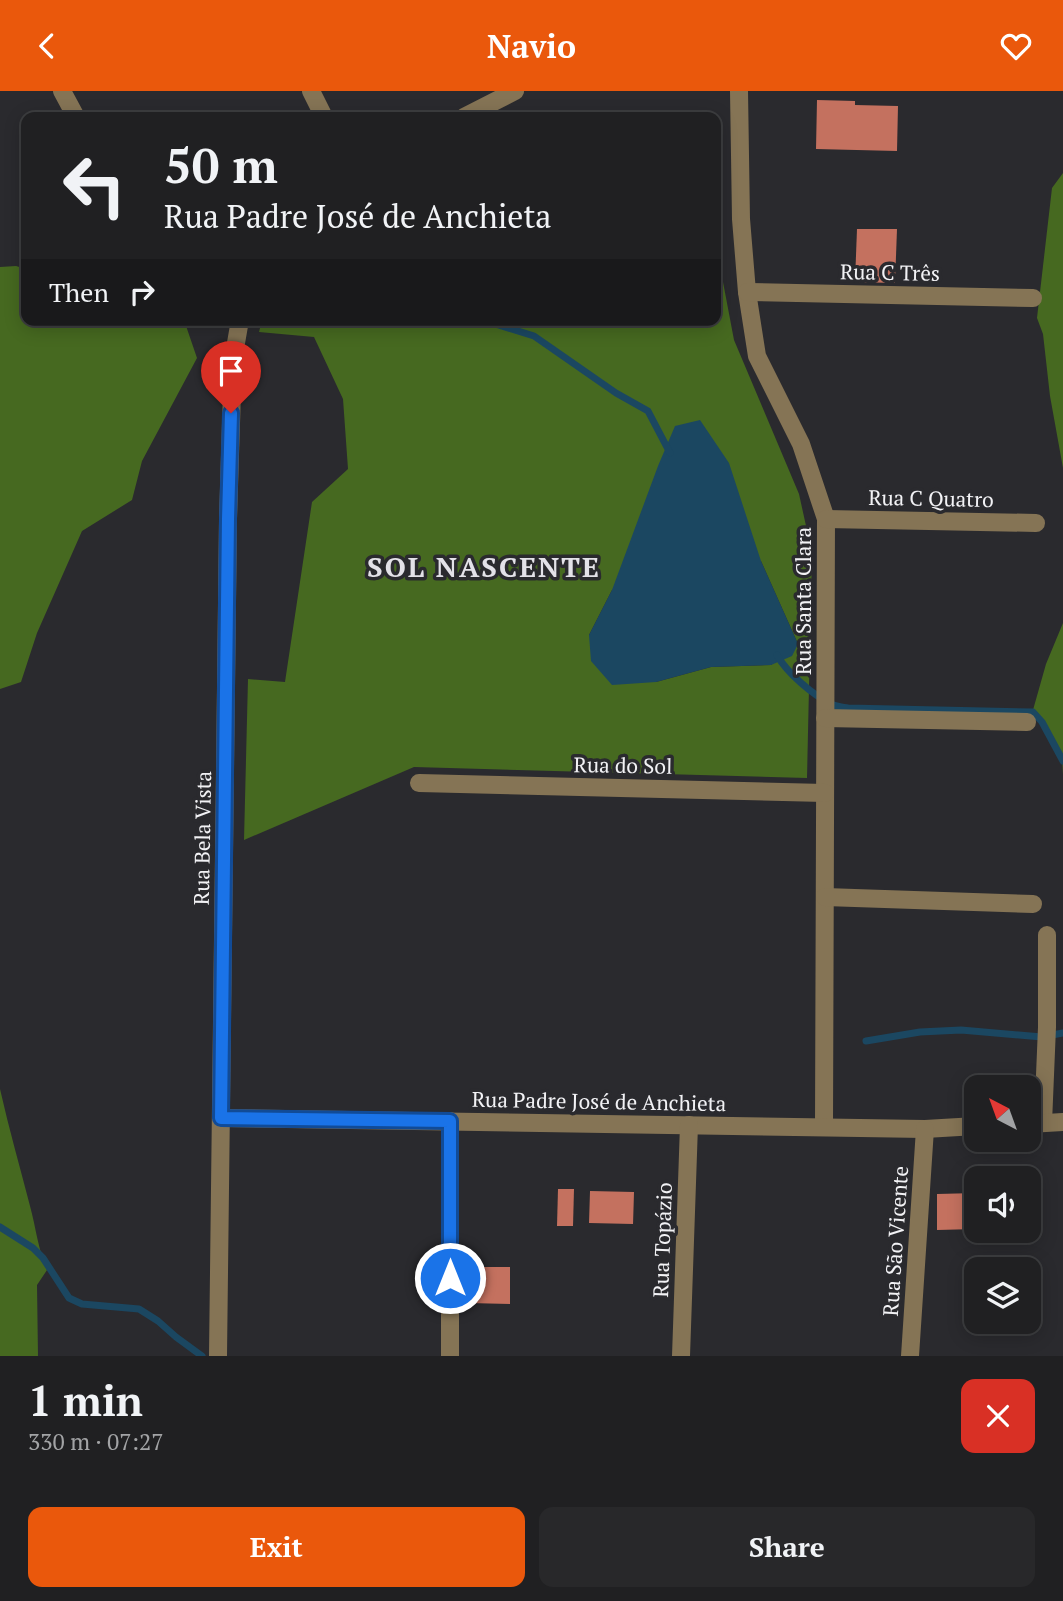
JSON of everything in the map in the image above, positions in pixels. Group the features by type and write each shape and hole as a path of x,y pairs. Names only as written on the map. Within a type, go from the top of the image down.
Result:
{"street":[{"path":"62,91 73,112"},
{"path":"311,91 322,112"},
{"path":"474,112 515,91"},
{"name":"Rua Santa Clara","path":"739,91 741,219 747,292 757,356 801,444 826,519 824,1127"},
{"name":"Rua C Três","path":"747,292 1033,298"},
{"name":"Rua Bela Vista","path":"218,1356 228,519 233,360 239,326"},
{"name":"Rua C Quatro","path":"826,519 1036,523"},
{"path":"825,718 1027,722"},
{"name":"Rua do Sol","path":"419,783 825,793"},
{"path":"825,897 1033,904"},
{"path":"1041,1079 1047,1027 1047,935"},
{"name":"Rua Padre José de Anchieta","path":"221,1118 925,1129 964,1127"},
{"path":"450,1121 450,1356"},
{"path":"1041,1123 1063,1122"},
{"name":"Rua Topázio","path":"681,1356 689,1125"},
{"name":"Rua São Vicente","path":"910,1356 925,1129"}],"green space":[{"path":"1063,173 1063,468 1050,396 1043,334 1037,318 1052,188"},
{"path":"0,267 21,268 21,326 186,326 197,358 142,461 132,500 82,531 37,633 21,682 0,689"},
{"path":"721,271 734,340 799,494 812,553 807,778 414,767 244,840 248,679 285,682 312,502 348,469 343,399 314,337 259,332 260,326 721,326","holes":["761,561 798,644 771,665 711,667 656,682 589,635 612,590"]},
{"path":"1063,623 1063,775 1062,756 1033,710 1046,664"},
{"path":"0,1089 47,1270 37,1285 38,1356 0,1356"}],"water":[{"path":"700,420 729,463 761,561 798,644 792,656 771,665 711,667 656,682 612,685 591,661 589,635 612,590 675,426"}],"building":[{"path":"817,100 855,101 855,105 898,106 897,151 816,149"},
{"path":"857,229 897,229 895,283 855,282"},
{"path":"558,1189 574,1189 573,1226 557,1226"},
{"path":"590,1191 634,1192 633,1224 589,1223"},
{"path":"964,1193 964,1229 937,1230 937,1194"},
{"path":"469,1267 510,1267 510,1304 468,1303"}],"waterway":[{"path":"502,326 534,336 616,393 648,411 670,453"},
{"path":"777,655 801,683 837,706 1033,712 1042,722 1063,761"},
{"path":"866,1041 920,1032 961,1030 1042,1037 1063,1033"},
{"path":"0,1227 33,1248 43,1258 69,1298 82,1304 139,1309 202,1356"}],"district":[{"name":"SOL NASCENTE","path":"484,566"}],"route":[{"path":"231,413 221,1118 450,1121 450,1278"}]}
